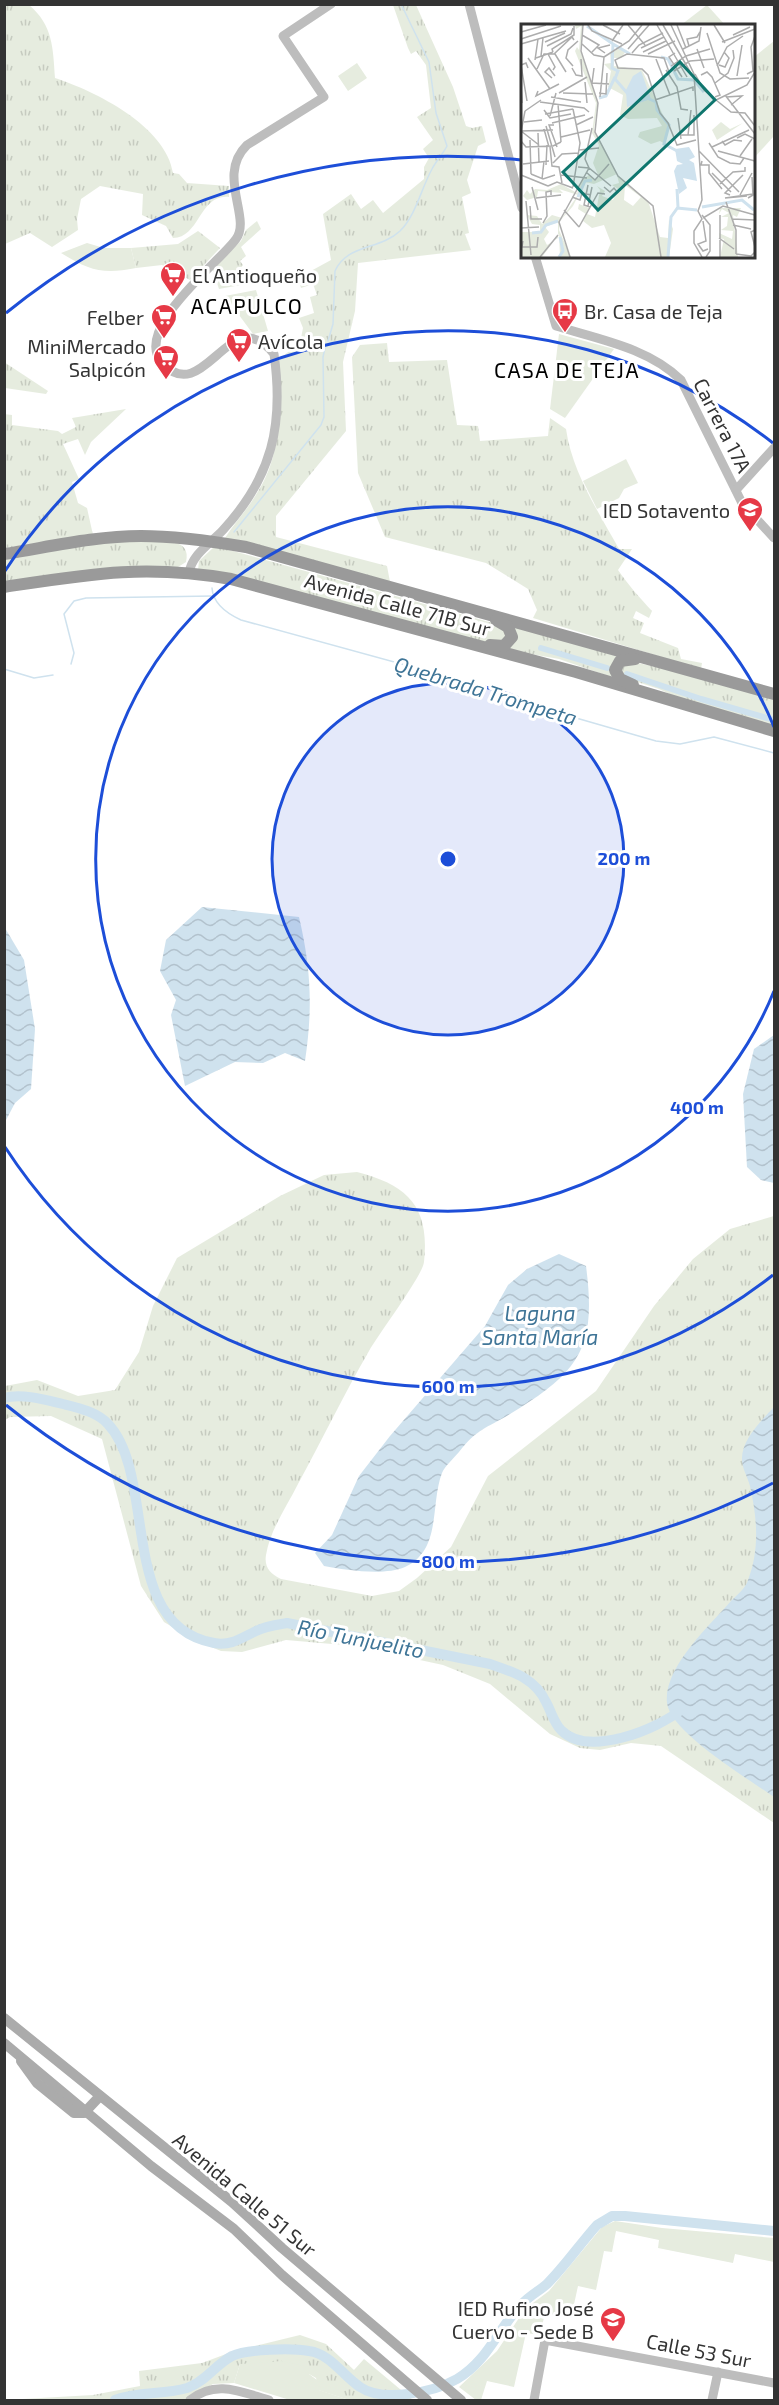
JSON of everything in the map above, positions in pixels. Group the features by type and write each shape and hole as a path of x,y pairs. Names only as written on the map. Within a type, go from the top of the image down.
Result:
{"highway":[{"name":"Avenida Calle 71B Sur","path":"4,554 94,540 140,536 212,541 256,549 774,693"},
{"name":"Avenida Calle 71B Sur","path":"4,588 118,571 189,573 254,585 774,730"},
{"path":"453,640 500,646 511,640 511,631 506,625 468,608"},
{"path":"658,697 620,679 616,666 620,661 628,659 666,664"}],"main road":[{"name":"Avenida Calle 51 Sur","path":"4,2018 232,2202 282,2248 458,2397"},
{"path":"4,2043 14,2051 37,2083 78,2115 86,2111 100,2096"},
{"name":"Avenida Calle 51 Sur","path":"86,2111 151,2166 234,2229 282,2275 427,2400"}],"street":[{"path":"189,573 194,559 249,497 270,459 275,410 274,354 266,344 252,337 237,339 208,364 190,372 176,372 164,365 155,350 160,331 177,303 196,279 234,242 242,225 234,197 237,160 247,145 324,97 283,36 331,4"},
{"path":"470,4 521,204"},
{"name":"Carrera 17A","path":"536,258 556,326 634,351 665,367 681,380 747,510 774,538"},
{"path":"736,490 774,448"},
{"name":"Calle 53 Sur","path":"534,2400 545,2340 774,2383"},
{"path":"712,2400 718,2372"},
{"path":"190,2400 215,2388 233,2389 269,2400"}],"green space":[{"path":"5,4 29,5 43,21 52,47 55,78 108,101 143,126 168,156 173,173 179,174 187,183 229,186 229,197 211,202 189,231 173,238 166,226 142,215 143,194 100,186 81,199 77,219 78,230 52,247 30,233 5,244"},
{"path":"393,5 416,5 453,87 466,126 472,128 482,126 486,142 478,146 467,180 471,193 462,197 469,233 465,234 471,250 358,263 355,311 343,362 346,431 276,516 276,537 387,566 390,582 225,538 253,499 272,462 278,428 279,359 300,343 303,328 299,318 314,313 310,297 317,295 313,284 301,288 298,278 331,260 323,214 351,194 361,209 373,200 383,213 424,179 424,167 429,158 423,149 433,140 417,117 431,108 426,65 416,51 411,54"},
{"path":"707,5 724,24 682,24"},
{"path":"774,41 774,136 755,157 755,56"},
{"path":"357,63 367,78 348,91 338,76"},
{"path":"257,221 261,229 241,247 246,256 240,261 243,265 239,271 246,284 219,289 212,268 241,241 246,230"},
{"path":"198,231 220,248 190,280 162,265 136,268 131,248 178,244"},
{"path":"87,243 104,248 131,248 136,268 114,271 96,270 61,253"},
{"path":"256,290 268,331 253,334 225,296"},
{"path":"559,334 614,349 565,418 550,409"},
{"path":"387,343 389,362 447,360 457,425 478,426 480,441 548,436 550,418 566,429 574,461 595,506 619,549 632,549 618,570 652,611 649,618 636,611 633,618 644,623 640,633 678,648 681,659 702,663 701,669 533,618 537,610 528,589 486,563 385,537 358,473 352,357 360,345"},
{"path":"4,362 48,391 46,394 5,388"},
{"path":"126,409 91,442 85,455 78,439 63,444 79,479 72,482 78,503 87,508 93,535 5,548 4,414 12,415 12,425 58,431 62,434 76,427 72,418"},
{"path":"626,459 638,483 624,489 619,498 597,509 583,481"},
{"path":"148,540 175,542 181,545 187,554 186,562 178,567 5,583 5,557 89,544"},
{"path":"215,546 500,625 508,636 494,644 198,570 199,561"},
{"path":"513,624 619,655 614,678 559,659 508,650 517,637"},
{"path":"628,661 671,670 774,699 774,726 680,699 659,689 625,678 619,668"},
{"path":"357,1172 390,1184 412,1201 423,1227 424,1262 400,1305 374,1343 275,1527 268,1546 266,1563 269,1570 281,1579 372,1596 399,1591 451,1547 488,1476 596,1391 654,1306 693,1259 730,1229 774,1216 774,1823 661,1746 631,1743 600,1750 580,1748 550,1734 490,1684 443,1665 355,1646 286,1640 242,1652 221,1651 194,1640 164,1622 141,1586 102,1439 51,1416 10,1417 5,1420 5,1386 37,1380 78,1396 115,1390 139,1352 153,1306 177,1258 280,1196 324,1175"},
{"path":"615,2221 662,2228 774,2238 774,2262 735,2254 733,2263 658,2248 659,2240 616,2231 612,2252 604,2251 596,2290 578,2286 571,2318 545,2313 540,2335 526,2333 514,2387 487,2381 481,2400 476,2400 459,2387 497,2351 525,2309 549,2291 602,2227"},
{"path":"300,2335 326,2344 354,2370 364,2359 413,2400 349,2400 318,2390 316,2378 309,2374 240,2364 234,2383 213,2384 185,2400 5,2400 93,2395 140,2386 139,2371 202,2363 234,2351"},
{"path":"282,2361 308,2367 309,2374 321,2383 319,2390 349,2400 290,2400 234,2383 240,2364"}],"water":[{"path":"202,907 299,917 310,988 305,1061 285,1053 263,1063 235,1062 185,1086 171,1015 176,1000 160,971 166,940"},
{"path":"5,928 24,960 35,1029 31,1089 15,1103 5,1122"},
{"path":"774,1035 774,1183 761,1180 747,1167 743,1094 754,1049"},
{"name":"Laguna Santa María","path":"559,1254 586,1266 589,1294 585,1338 578,1355 567,1371 534,1399 477,1433 447,1465 438,1485 430,1538 425,1550 417,1559 405,1567 387,1571 324,1566 315,1553 332,1535 359,1476 390,1436 485,1326 508,1285 527,1269"},
{"path":"774,1407 774,1797 696,1741 671,1715 667,1703 672,1676 680,1662 700,1635 747,1583 756,1545 756,1521 750,1486 742,1463 743,1453 753,1431"}],"waterway":[{"name":"Quebrada Trompeta","path":"328,341 333,324 335,271 340,262 356,251 392,237 406,225 432,169 447,146 436,113 429,62 401,4"},
{"name":"Quebrada Trompeta","path":"234,532 321,425 324,417 323,357 325,348"},
{"name":"Quebrada Trompeta","path":"212,588 218,604 241,620 478,685 538,707 656,741 680,744 714,737 774,753"},
{"path":"71,664 74,653 64,614 74,601 86,598 213,596"},
{"path":"541,648 607,668"},
{"path":"4,669 34,678 53,675"},
{"path":"627,674 774,720"},
{"name":"Río Tunjuelito","path":"4,1398 42,1399 93,1413 108,1424 123,1448 132,1478 143,1547 151,1580 164,1609 184,1631 214,1643 226,1643 236,1641 264,1628 287,1623 490,1664 515,1673 530,1682 541,1694 561,1730 573,1738 588,1741 623,1738 657,1725 682,1709"},
{"path":"115,2400 133,2395 187,2388 199,2382 232,2356 281,2349 309,2351 324,2356 360,2387 370,2392 395,2395 435,2388 468,2372 485,2354 522,2304 554,2277 597,2225 612,2216 774,2231"}],"place":[{"name":"El Antioqueño","path":"173,298"},
{"name":"Br. Casa de Teja","path":"565,334"},
{"name":"Felber","path":"164,340"},
{"name":"Avícola","path":"239,364"},
{"name":"MiniMercado Salpicón","path":"166,381"},
{"name":"IED Sotavento","path":"750,533"},
{"name":"IED Rufino José Cuervo - Sede B","path":"613,2343"}],"district":[{"name":"ACAPULCO","path":"247,305"},
{"name":"CASA DE TEJA","path":"567,369"}]}
